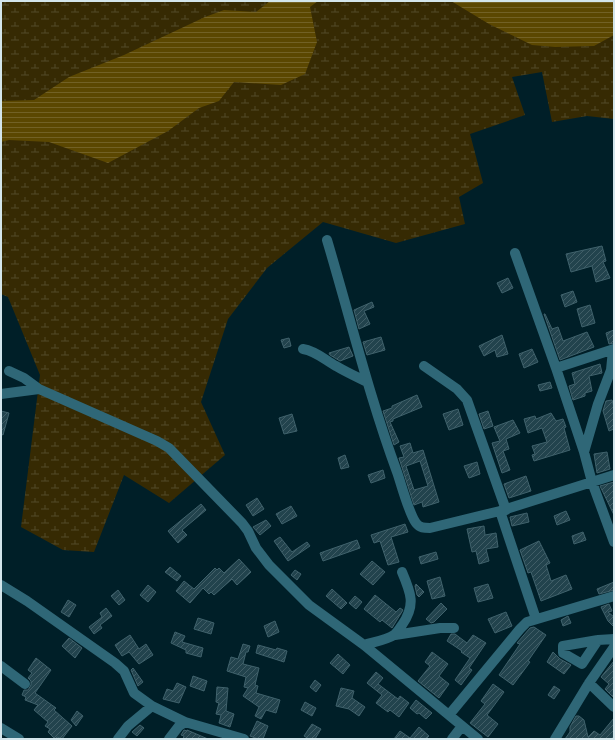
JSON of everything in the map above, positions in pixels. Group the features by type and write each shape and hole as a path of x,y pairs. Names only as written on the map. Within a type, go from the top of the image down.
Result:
{"street":[{"path":"327,240 367,382 413,516 418,525 422,528 430,528 503,510 614,475"},
{"path":"515,253 556,368 584,452 592,482 614,542"},
{"path":"303,349 318,354 335,366 367,382"},
{"path":"556,368 613,350 611,370 604,386 584,452"},
{"path":"424,366 457,389 467,400 503,510 536,619"},
{"path":"9,371 24,378 39,389 157,441 169,448 242,523 260,554 309,605 364,645 478,739"},
{"path":"1,394 39,389"},
{"path":"576,428 593,421"},
{"path":"395,635 406,619 410,610 411,599 409,587 402,572"},
{"path":"1,585 115,663 124,671 134,693 152,706 185,722 244,739"},
{"path":"449,715 527,622 614,596"},
{"path":"364,645 395,635 440,628 454,628"},
{"path":"598,640 614,639"},
{"path":"554,739 588,683 614,647"},
{"path":"1,666 25,684"},
{"path":"588,683 613,705"},
{"path":"118,739 128,726 152,706"},
{"path":"169,739 179,726 185,722"},
{"path":"452,739 462,726"},
{"path":"1,728 19,739"}],"green space":[{"path":"1,1 614,1 614,119 587,116 552,122 542,72 512,77 525,115 470,134 483,183 459,197 465,224 396,243 323,222 267,268 228,319 201,402 225,455 169,503 124,475 94,552 63,550 21,527 40,375 8,297 1,294"}],"shaded area":[{"path":"270,1 318,1 310,7 317,42 305,74 281,85 234,82 219,101 199,108 168,131 108,163 49,142 9,140 1,142 1,101 34,100 69,77 124,55 205,17 224,10 256,12"},
{"path":"451,1 614,1 614,35 594,46 555,47 532,45 489,24"}],"building":[{"path":"602,246 606,261 603,262 610,278 596,282 592,266 571,272 566,254"},
{"path":"508,278 513,288 502,293 497,283"},
{"path":"573,291 577,302 565,307 561,295"},
{"path":"372,302 374,307 364,311 370,324 359,329 354,310"},
{"path":"590,305 595,323 582,327 577,309"},
{"path":"544,314 552,329 558,327 563,341 587,332 594,347 560,360"},
{"path":"614,330 614,343 609,344 606,333"},
{"path":"502,335 508,354 497,357 495,350 484,356 479,346"},
{"path":"381,337 385,350 367,355 363,342"},
{"path":"289,338 291,346 284,348 281,340"},
{"path":"349,347 353,356 340,361 329,353"},
{"path":"532,349 538,362 524,368 519,354"},
{"path":"600,364 602,373 589,376 592,391 585,393 585,396 573,400 569,386 575,384 572,373"},
{"path":"550,382 552,388 540,391 538,385"},
{"path":"417,395 422,407 393,419 393,421 390,422 399,442 394,445 383,411"},
{"path":"612,400 614,407 614,429 609,431 603,411 606,401"},
{"path":"458,409 463,425 449,430 443,414"},
{"path":"1,411 9,413 3,435 1,434"},
{"path":"488,411 493,426 484,429 479,414"},
{"path":"551,413 556,421 563,419 570,450 534,461 532,455 535,454 532,446 547,442 542,428 528,433 524,419 535,416 536,419"},
{"path":"292,414 297,431 284,434 279,418"},
{"path":"513,420 520,433 506,439 509,449 503,451 510,470 502,473 492,443 500,441 494,427"},
{"path":"410,443 413,453 423,450 439,502 423,507 422,502 414,505 399,458 404,457 400,446","holes":["420,461 428,486 414,490 406,466"]},
{"path":"607,452 610,469 597,473 594,454"},
{"path":"345,455 349,467 341,469 338,458"},
{"path":"477,462 480,474 469,478 464,466"},
{"path":"383,470 385,478 371,483 368,475"},
{"path":"526,476 531,491 509,498 504,484"},
{"path":"614,482 614,515 600,486"},
{"path":"257,498 264,509 253,516 246,505"},
{"path":"201,504 206,510 182,530 187,535 178,543 168,531"},
{"path":"291,506 297,516 282,524 276,514"},
{"path":"566,511 570,520 557,525 554,516"},
{"path":"527,513 529,522 512,526 510,517"},
{"path":"266,520 271,526 260,535 253,527"},
{"path":"405,524 408,532 391,537 399,562 388,565 380,541 374,543 371,535"},
{"path":"484,526 485,535 496,533 498,547 486,549 489,561 479,564 476,551 472,552 467,529"},
{"path":"583,532 586,540 574,544 572,536"},
{"path":"280,537 292,552 307,542 310,546 288,561 274,541"},
{"path":"357,540 360,548 323,561 320,553"},
{"path":"539,541 550,563 546,565 551,581 566,575 572,589 541,601 531,572 528,573 520,550"},
{"path":"436,552 438,559 421,564 419,557"},
{"path":"239,559 251,572 237,585 232,579 214,595 211,592 209,594 203,588 190,603 176,591 184,581 194,589 215,568 217,570 219,568 224,573"},
{"path":"372,561 385,572 373,585 360,574"},
{"path":"170,567 181,576 177,581 165,572"},
{"path":"295,570 301,574 297,580 291,575"},
{"path":"440,577 445,596 432,599 427,581"},
{"path":"614,582 614,590 599,594 597,589"},
{"path":"416,584 424,592 419,597 417,595"},
{"path":"488,584 493,598 478,602 474,588"},
{"path":"148,585 156,592 148,602 140,595"},
{"path":"332,589 347,603 341,609 326,596"},
{"path":"118,590 125,600 119,605 111,596"},
{"path":"375,595 396,612 400,608 403,610 392,628 382,620 380,622 364,609"},
{"path":"355,596 362,602 356,609 349,603"},
{"path":"68,600 76,605 69,617 61,612"},
{"path":"441,603 447,609 434,622 431,623 426,619"},
{"path":"609,604 612,611 608,612 614,617 614,627 608,621 601,607"},
{"path":"106,608 112,616 100,625 102,628 94,634 89,627 102,617 100,613"},
{"path":"506,612 512,626 495,633 488,619"},
{"path":"568,616 571,623 563,626 561,620"},
{"path":"198,618 214,623 211,634 194,629"},
{"path":"275,621 279,632 268,637 264,626"},
{"path":"534,627 546,635 528,661 530,662 513,685 499,675 520,644 517,643 530,628"},
{"path":"175,632 185,636 182,642 203,648 201,657 186,653 186,650 171,643"},
{"path":"451,634 455,634 467,643 473,635 486,643 469,668 472,670 461,685 455,680 470,658 447,641"},
{"path":"130,635 139,649 146,644 153,655 139,664 129,652 122,656 115,645"},
{"path":"69,638 82,648 75,658 62,646"},
{"path":"243,644 250,646 248,652 246,652 243,664 259,668 255,685 258,686 256,693 280,700 276,713 266,710 261,719 255,716 259,707 243,696 248,688 244,687 246,677 227,671 231,657 238,659"},
{"path":"258,645 276,650 277,648 287,651 284,662 256,653"},
{"path":"432,652 448,664 439,676 449,684 439,698 418,681 430,666 425,662"},
{"path":"553,652 560,659 571,665 564,674 547,662"},
{"path":"338,654 350,665 343,674 330,663"},
{"path":"36,658 51,670 35,693 56,708 54,710 72,726 62,739 57,737 55,739 48,732 50,729 45,726 48,722 34,710 38,705 25,700 26,697 22,695 24,690 28,690 31,685 31,681 28,678 32,673 28,670"},
{"path":"614,661 614,698 605,689 609,684 601,677"},
{"path":"133,668 143,682 138,686 131,670"},
{"path":"376,672 383,678 378,684 398,699 400,696 409,703 399,717 390,710 388,712 376,703 382,695 367,683"},
{"path":"193,676 207,681 204,691 190,686"},
{"path":"315,680 321,685 316,692 310,687"},
{"path":"177,683 186,687 179,703 163,699 167,689 173,691"},
{"path":"493,684 504,692 487,715 498,724 488,737 470,723 485,704 481,701"},
{"path":"554,686 560,690 554,699 548,695"},
{"path":"217,687 228,688 226,711 234,714 230,727 219,723 221,715 216,714 219,703 216,702"},
{"path":"341,688 354,691 352,698 365,707 359,716 349,709 336,706"},
{"path":"416,700 432,713 426,719 410,708"},
{"path":"305,702 316,708 312,716 301,710"},
{"path":"77,711 83,716 76,726 71,720"},
{"path":"576,716 579,716 584,720 588,737 594,731 600,735 614,718 614,739 565,739 570,732 570,727"},
{"path":"257,721 268,726 263,739 250,736"},
{"path":"312,724 321,729 315,739 309,739 304,736"},
{"path":"140,725 144,728 137,736 132,732"},
{"path":"419,727 429,736 426,739 394,739 400,731 410,738"},
{"path":"184,730 208,739 183,739 184,736 181,735"}]}
